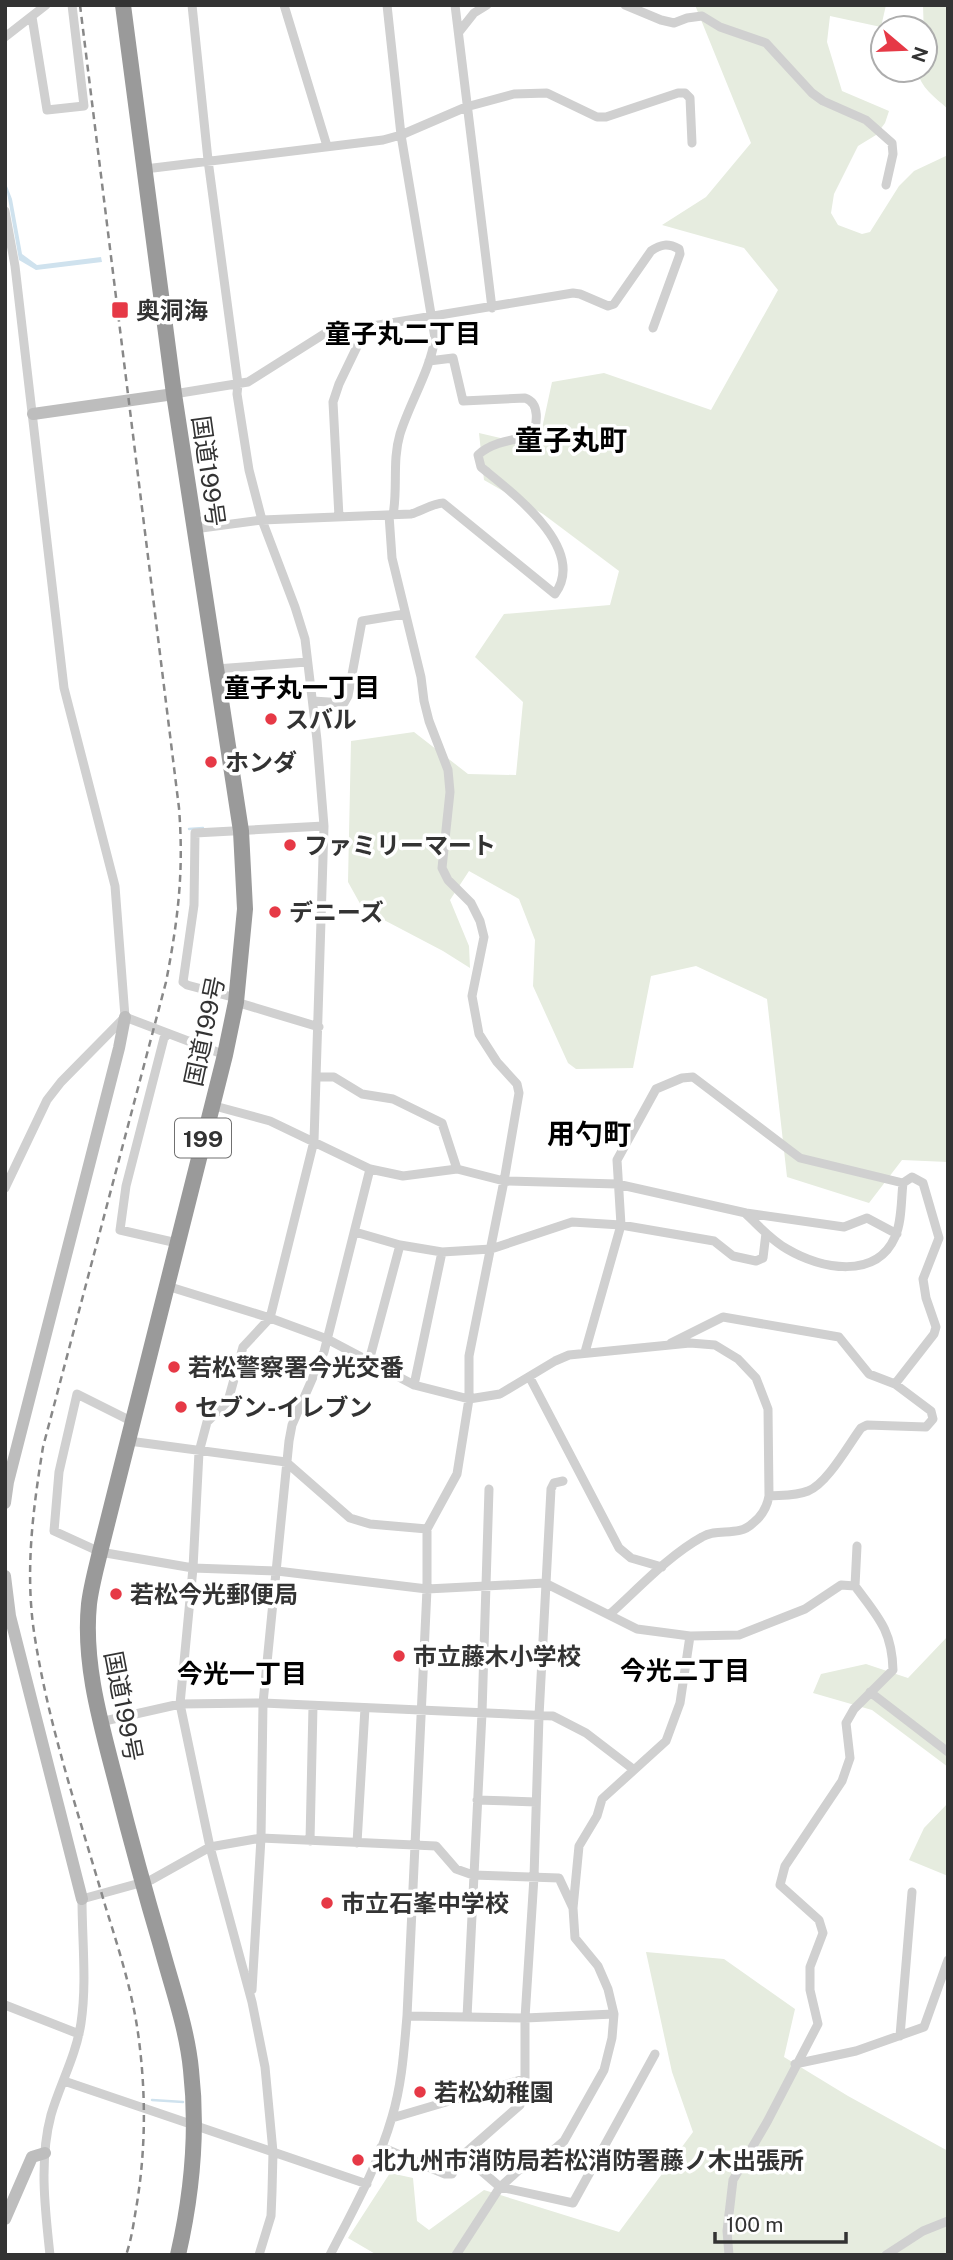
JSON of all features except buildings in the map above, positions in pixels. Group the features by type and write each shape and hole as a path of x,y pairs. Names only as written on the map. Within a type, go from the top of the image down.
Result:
{"highway":[{"name":"国道199号","path":"123,5 149,168"},
{"name":"国道199号","path":"131,5 149,168 179,393 245,831 245,909 239,1002 133,1442 89,1603 88,1635 93,1689 105,1720 147,1881 184,2026 191,2070 203,2166 187,2255"},
{"name":"国道199号","path":"133,1442 132,1422 171,1287 177,1243 216,1106 225,1055 239,1002"},
{"name":"国道199号","path":"178,2255 189,2206 199,2126"}],"street":[{"path":"5,37 46,5"},
{"path":"32,17 47,110 84,106 72,5"},
{"path":"192,5 208,160 249,470 262,520 295,607 304,639 313,701 324,826 314,1142 270,1318 243,1347 228,1401 207,1422 199,1452 193,1568 180,1704 210,1847 252,2002 265,2067 273,2151 271,2216 259,2255"},
{"path":"284,5 327,146"},
{"path":"330,2255 367,2184 392,2118 402,2074 427,1589 427,1529 457,1475 469,1399 469,1356 505,1181 519,1088 479,1034 472,996 484,937 471,903 448,880 442,867 450,792 448,770 429,721 392,558 394,459 435,338 401,135 387,5"},
{"path":"455,5 492,308"},
{"path":"459,32 474,12 487,5"},
{"path":"625,5 674,23 702,16 720,27 765,43 812,93 823,101 866,120 892,143 893,154 886,185"},
{"path":"149,168 401,135 466,107 514,94 547,93 597,117 606,117 685,93 690,98 692,143"},
{"path":"5,211 15,266 64,688 115,886 124,1017 119,1048 8,1482 5,1503"},
{"path":"33,414 248,382 324,334 573,293 608,306 614,304 651,251 658,246 670,244 679,249 680,254 653,328"},
{"path":"339,517 332,402 366,328"},
{"path":"199,528 262,520 411,514 443,503 555,594 563,576 562,566 558,549 548,529 528,507 481,467 478,458 478,455 493,445 531,436 536,422 535,406 531,400 525,398 463,401 453,358 429,361"},
{"path":"313,701 344,703 348,696 362,621 405,614"},
{"path":"220,669 307,662"},
{"path":"319,1027 183,982 194,905 195,834 324,826"},
{"path":"124,1017 225,1055"},
{"path":"5,1188 47,1100 124,1017"},
{"path":"168,1034 164,1038 126,1186 120,1230 177,1243"},
{"path":"585,1352 621,1225 617,1160 650,1095 656,1089 693,1076 800,1158 903,1183 912,1177 923,1183 939,1238 923,1279 936,1327 934,1334 895,1384"},
{"path":"317,1077 334,1077 362,1094 393,1099 442,1123 457,1169"},
{"path":"216,1106 270,1121 370,1169 403,1176 457,1169 505,1181 617,1184 746,1213 844,1227 867,1218 897,1234"},
{"path":"252,2002 261,1838 263,1703 286,1462 292,1425 324,1352 370,1169"},
{"path":"746,1213 766,1233 803,1257 817,1263 867,1266 881,1256 897,1234 903,1183"},
{"path":"355,1232 400,1245 442,1252 491,1250 572,1222 621,1225 714,1241 733,1256 757,1261 763,1258 766,1233"},
{"path":"369,1361 400,1245"},
{"path":"414,1385 442,1252"},
{"path":"171,1287 327,1339 414,1385 469,1399 500,1394 555,1361 585,1352 666,1345 715,1345 738,1359 756,1378 768,1409 767,1506 754,1523 741,1532 704,1535 662,1567 610,1614"},
{"path":"666,1345 723,1317 839,1337 869,1374 895,1384 930,1411 933,1419 926,1427 862,1427 829,1472 811,1490 799,1494 769,1496"},
{"path":"530,1378 620,1548 631,1558 662,1567"},
{"path":"132,1422 77,1394 59,1472 54,1531 104,1553 193,1568 277,1571 427,1589 545,1583 637,1629 690,1636 739,1635 804,1609 841,1585 855,1586"},
{"path":"133,1442 286,1462 349,1518 370,1524 427,1529"},
{"path":"381,2147 445,2174 452,2174 463,2155 520,2105 524,2087 524,2018 534,1877 551,1489 554,1483 563,1482"},
{"path":"467,2017 482,1713 489,1489"},
{"path":"729,2255 727,2231 733,2180 767,2122 818,2024 810,1990 810,1967 823,1933 819,1920 780,1885 785,1866 842,1781 850,1758 846,1723 870,1692 892,1670 892,1648 881,1621 855,1586 857,1546"},
{"path":"5,1576 8,1614 82,1899 82,2005 79,2034 51,2117 45,2154 44,2198 50,2255"},
{"path":"456,2255 500,2187 519,2170 542,2160 564,2141 604,2070 612,2038 614,2014 608,1989 598,1966 575,1938 573,1908 579,1846 597,1816 602,1799 666,1741 680,1703 690,1636"},
{"path":"870,1692 948,1752"},
{"path":"105,1720 180,1704 263,1703 553,1716 576,1727 633,1769"},
{"path":"310,1841 313,1706"},
{"path":"357,1843 365,1708"},
{"path":"477,1800 536,1802"},
{"path":"82,1899 147,1881 210,1847 261,1838 436,1846 456,1869 473,1875 559,1878 573,1908"},
{"path":"901,2036 912,1892"},
{"path":"795,2064 856,2050 924,2027 948,1960"},
{"path":"5,2006 79,2034"},
{"path":"407,2016 524,2018 614,2014"},
{"path":"463,2155 500,2187 573,2203 655,2054"},
{"path":"392,2118 524,2079"},
{"path":"64,2081 367,2184"},
{"path":"5,2219 32,2157 45,2154"},
{"path":"886,2255 923,2231 948,2221"}],"shaded area":[{"path":"695,5 886,5 884,14 869,14 869,24 830,16 827,42 842,91 889,111 885,123 876,135 858,146 834,194 831,213 838,225 862,234 870,232 899,186 914,171 948,155 948,1162 902,1160 869,1203 787,1177 767,999 696,966 651,976 633,1068 576,1069 568,1063 533,986 535,940 519,899 469,871 450,900 469,946 470,968 363,909 348,882 351,741 414,732 468,774 516,775 523,702 475,657 504,614 610,605 619,571 543,514 484,480 479,433 538,447 552,382 604,373 711,410 778,290 744,248 662,225 706,197 751,143"},
{"path":"923,5 948,5 948,109 923,84 939,84 939,14 923,14"},
{"path":"948,1636 948,1767 872,1710 813,1693 821,1674 866,1664 908,1678"},
{"path":"948,1803 948,1876 909,1860 924,1828"},
{"path":"646,1952 724,1959 795,2009 784,2057 948,2151 948,2255 377,2255 348,2238 390,2173 413,2178 417,2221 429,2230 484,2190 619,2232 693,2132 672,2072"}],"water":[{"path":"5,181 12,199 22,254 37,265 101,257 102,262 36,270 19,260"}],"waterway":[{"path":"189,829 203,828"},
{"path":"152,2100 183,2102"}],"railway":[{"path":"80,5 179,808 181,853 179,896 166,982 43,1447 33,1516 30,1563 31,1609 47,1701 124,1969 138,2033 144,2097 143,2140 137,2203 126,2255"}],"place":[{"name":"奥洞海","path":"120,310"},
{"name":"スバル","path":"271,719"},
{"name":"ホンダ","path":"211,762"},
{"name":"ファミリーマート","path":"290,845"},
{"name":"デニーズ","path":"275,912"},
{"name":"若松警察署今光交番","path":"174,1367"},
{"name":"セブン-イレブン","path":"181,1407"},
{"name":"若松今光郵便局","path":"116,1594"},
{"name":"市立藤木小学校","path":"399,1656"},
{"name":"市立石峯中学校","path":"327,1903"},
{"name":"若松幼稚園","path":"420,2092"},
{"name":"北九州市消防局若松消防署藤ノ木出張所","path":"358,2160"}],"district":[{"name":"童子丸二丁目","path":"403,333"},
{"name":"童子丸町","path":"571,439"},
{"name":"童子丸一丁目","path":"302,687"},
{"name":"用勺町","path":"589,1133"},
{"name":"今光二丁目","path":"685,1670"},
{"name":"今光一丁目","path":"242,1673"}]}
